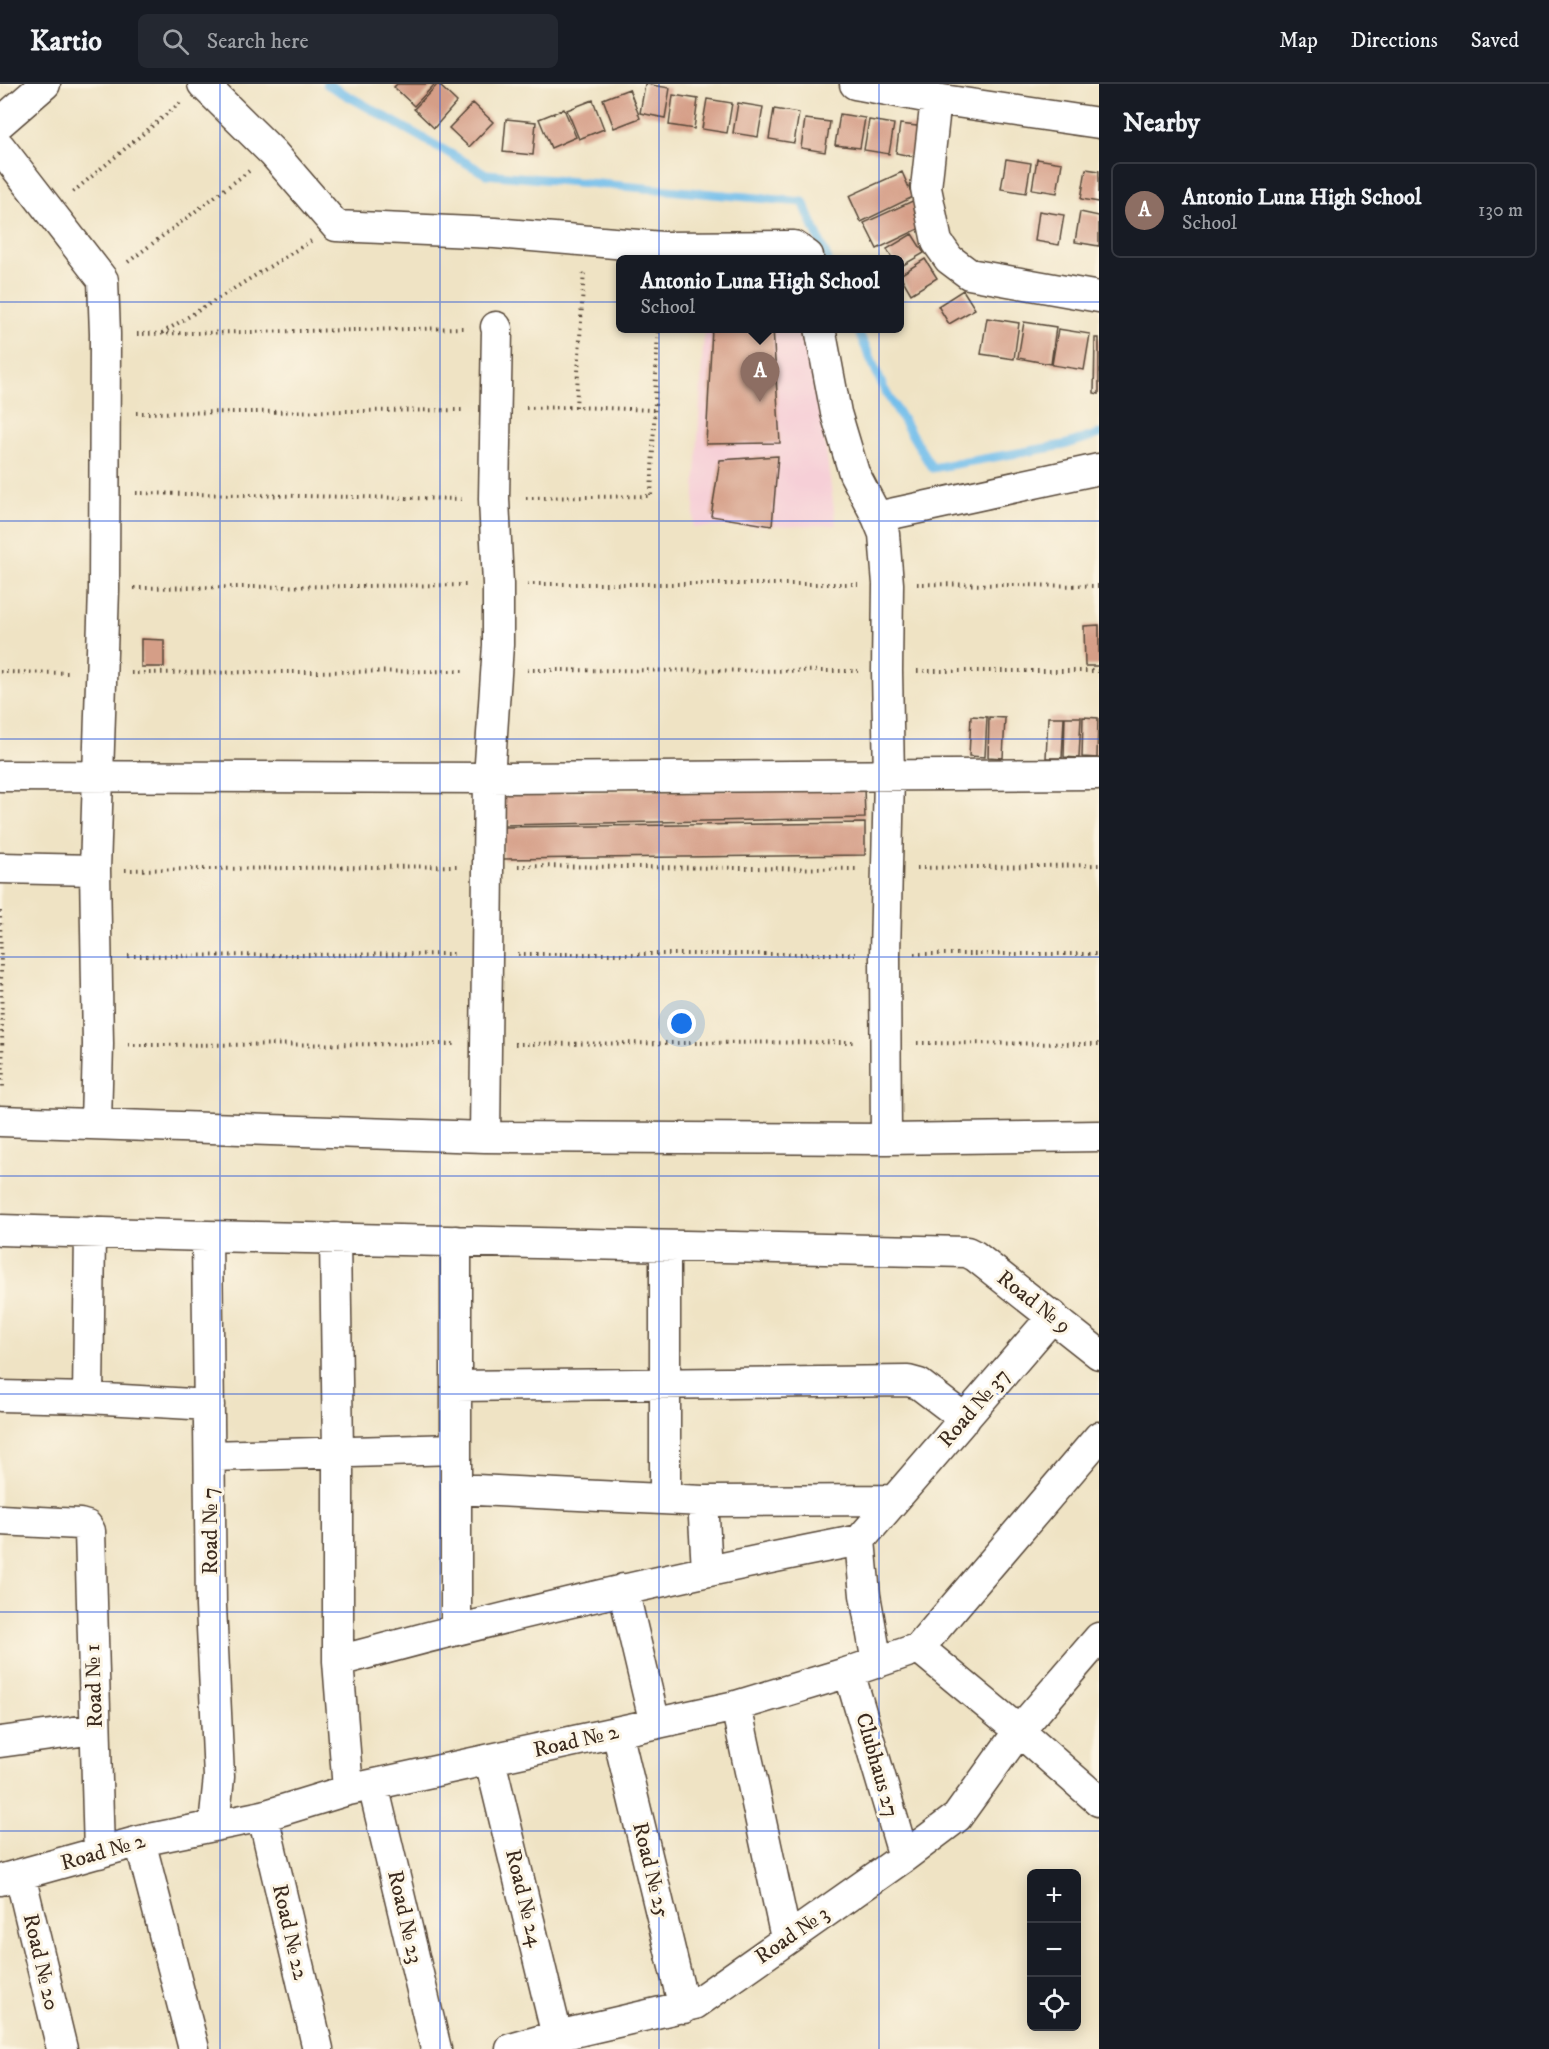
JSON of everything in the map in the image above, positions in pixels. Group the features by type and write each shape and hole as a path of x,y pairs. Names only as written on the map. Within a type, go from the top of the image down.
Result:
{"street":[{"path":"0,123 45,84"},
{"path":"203,84 273,153 336,226 495,233 663,247 794,246 807,255"},
{"path":"855,84 936,99 1099,123"},
{"path":"936,99 926,188 937,242 949,260 969,274 1099,297"},
{"path":"0,147 103,280 105,334 104,589 95,870 98,1044 96,1123"},
{"path":"484,1137 489,778 497,670 498,584 494,499 496,327"},
{"path":"821,333 836,413 854,473 884,534 888,584 889,777 885,954 886,1139"},
{"path":"877,517 1099,469"},
{"path":"0,776 489,778 1099,774"},
{"path":"0,868 95,870"},
{"path":"2,1121 484,1137 886,1139 1099,1136"},
{"path":"0,1230 665,1246 665,1499"},
{"path":"88,1398 90,1232"},
{"name":"Road № 7","path":"207,1236 211,1606 219,1777 214,1825"},
{"name":"Road № 23","path":"335,1238 338,1660 361,1787 436,2049"},
{"path":"456,1241 456,1628"},
{"name":"Road № 9","path":"665,1246 967,1252 1053,1316 1099,1354"},
{"name":"Road № 37","path":"860,1540 1053,1316"},
{"path":"456,1386 908,1381 919,1384 965,1419"},
{"path":"0,1396 209,1405"},
{"path":"1099,1437 919,1648 1099,1801"},
{"path":"210,1456 456,1449"},
{"path":"456,1489 703,1501 894,1500"},
{"path":"703,1501 707,1570"},
{"name":"Road № 1","path":"0,1520 80,1524 90,1531 99,1853"},
{"path":"338,1660 456,1628 623,1589 860,1540"},
{"name":"Clubhaus 27","path":"860,1540 865,1595 863,1667 904,1857"},
{"path":"623,1589 655,1724"},
{"name":"Road № 3","path":"511,2049 694,2004 904,1857 957,1817 1019,1731 1099,1638"},
{"name":"Road № 2","path":"10,1877 140,1841 263,1816 361,1787 736,1706 919,1648"},
{"path":"736,1706 786,1938"},
{"path":"1,1738 95,1729"},
{"name":"Road № 25","path":"618,1732 684,2008"},
{"name":"Road № 24","path":"490,1760 557,2036"},
{"name":"Road № 22","path":"263,1816 318,2049"},
{"path":"140,1841 194,2049"},
{"name":"Road № 20","path":"10,1877 62,2049"}],"path":[{"path":"49,212 203,84"},
{"path":"103,280 273,153"},
{"path":"161,333 336,226"},
{"path":"576,407 585,240"},
{"path":"105,334 496,327"},
{"path":"104,493 494,499 651,496 658,333"},
{"path":"105,414 576,407 654,410"},
{"path":"104,589 498,584 1099,586"},
{"path":"0,672 1099,671"},
{"path":"888,869 1099,865"},
{"path":"0,911 2,1121"},
{"path":"885,954 1099,954"},
{"path":"886,1042 1099,1044"}],"shaded area":[{"path":"704,333 811,333 836,525 693,527"}],"building":[{"path":"397,84 435,84 414,106 394,87"},
{"path":"438,84 457,102 434,128 414,109"},
{"path":"645,84 670,88 665,118 640,113"},
{"path":"629,89 640,118 614,128 603,99"},
{"path":"673,95 698,99 694,129 669,125"},
{"path":"707,99 732,103 727,133 702,129"},
{"path":"593,100 604,129 579,139 567,110"},
{"path":"473,103 493,122 469,147 449,128"},
{"path":"738,103 763,107 758,137 733,133"},
{"path":"564,109 576,137 551,148 539,119"},
{"path":"774,109 799,113 794,143 769,139"},
{"path":"840,114 865,118 860,148 835,145"},
{"path":"506,119 536,122 533,155 503,152"},
{"path":"805,119 830,122 825,152 801,148"},
{"path":"869,120 894,124 889,154 864,150"},
{"path":"900,124 925,127 920,158 896,153"},
{"path":"1006,159 1031,163 1026,193 1001,189"},
{"path":"1037,159 1062,163 1057,193 1032,189"},
{"path":"1086,169 1099,171 1099,202 1081,199"},
{"path":"902,172 913,197 861,222 849,196"},
{"path":"917,199 929,224 877,249 864,223"},
{"path":"1039,211 1064,215 1059,245 1035,241"},
{"path":"1080,212 1099,216 1099,246 1075,242"},
{"path":"912,234 924,253 904,265 904,255 890,255 887,249"},
{"path":"925,259 937,278 911,294 904,282 904,272"},
{"path":"963,290 975,309 949,324 938,306"},
{"path":"987,318 1019,323 1014,359 981,354"},
{"path":"1024,322 1056,327 1051,364 1018,358"},
{"path":"1058,329 1090,334 1084,370 1052,365"},
{"path":"712,333 773,333 780,443 706,444"},
{"path":"1095,338 1099,338 1099,394 1094,393"},
{"path":"778,456 772,526 711,516 720,460"},
{"path":"1099,625 1099,666 1085,666 1084,626"},
{"path":"141,639 164,640 164,667 141,667"},
{"path":"971,716 987,717 985,757 969,756"},
{"path":"989,717 1005,718 1003,758 988,757"},
{"path":"1048,717 1064,717 1062,758 1046,758"},
{"path":"1065,717 1081,717 1079,758 1064,757"},
{"path":"1083,717 1098,718 1097,758 1082,757"},
{"path":"864,787 865,818 502,825 501,793"},
{"path":"865,823 865,855 503,859 502,827"}],"waterway":[{"path":"327,84 486,174 803,202 826,255"},
{"path":"859,333 884,389 932,468 1064,445 1099,434"}],"place":[{"name":"Antonio Luna High School","path":"760,402"}]}
